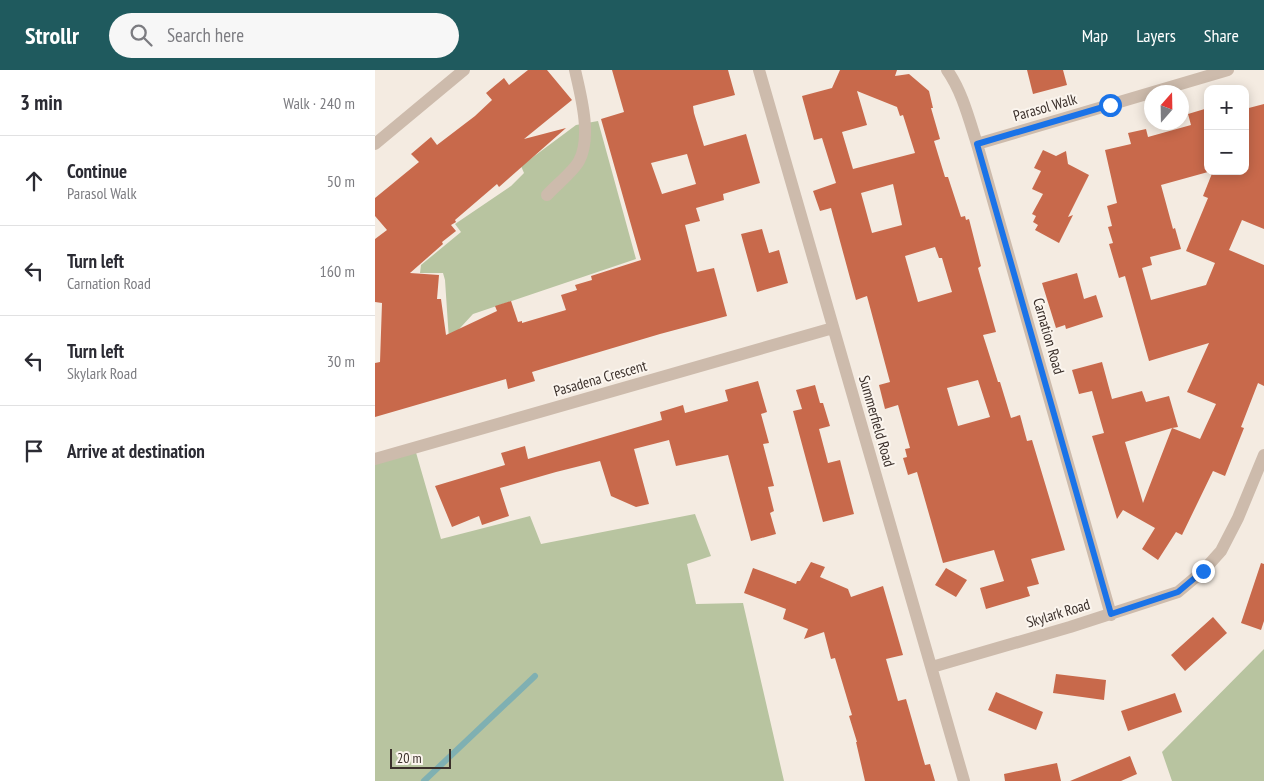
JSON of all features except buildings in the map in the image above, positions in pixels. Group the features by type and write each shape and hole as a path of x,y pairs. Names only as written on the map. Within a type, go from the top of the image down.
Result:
{"street":[{"path":"375,144 464,70"},
{"path":"547,195 579,162 584,148 585,129 582,103 575,70"},
{"name":"Summerfield Road","path":"759,70 964,781"},
{"name":"Carnation Road","path":"947,70 967,114 977,144 1111,614"},
{"name":"Parasol Walk","path":"977,144 1228,70"},
{"name":"Pasadena Crescent","path":"375,458 833,328"},
{"name":"Skylark Road","path":"932,668 1178,592 1203,571 1221,550 1231,533 1264,455"}],"green space":[{"path":"598,121 636,259 473,314 449,340 443,273 420,273 421,265 461,232 455,224 511,186 524,173 521,166 576,125"},
{"path":"415,449 441,539 530,516 541,544 695,514 711,556 687,564 696,604 743,603 784,781 375,781 375,460"},
{"path":"1264,649 1264,781 1172,781 1162,752"}],"waterway":[{"path":"424,781 535,676"}],"route":[{"path":"1110,105 977,144 1111,614 1178,592 1203,571"}]}
